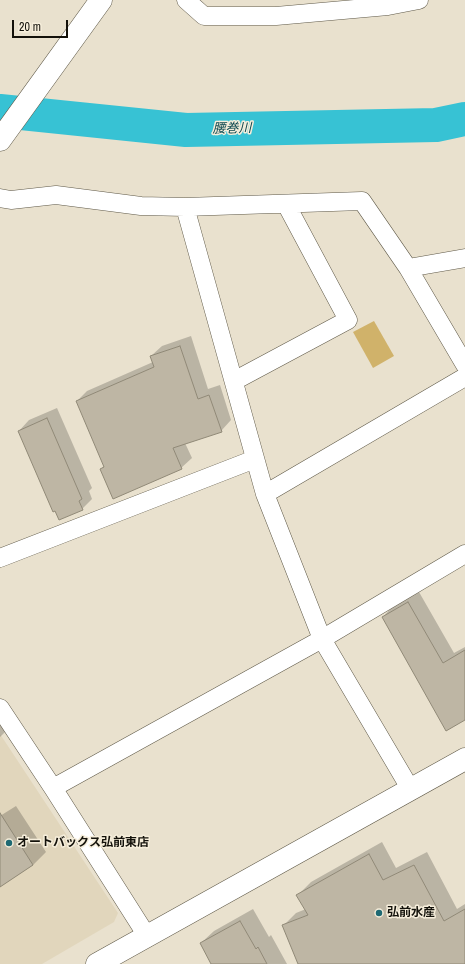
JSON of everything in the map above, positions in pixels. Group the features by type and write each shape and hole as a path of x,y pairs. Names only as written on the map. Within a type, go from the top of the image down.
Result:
{"street":[{"path":"0,140 101,0"},
{"path":"186,0 204,16 276,16 419,0"},
{"path":"0,198 11,200 56,195 141,206 185,207 362,201 408,268 465,365"},
{"path":"234,381 348,320 286,204"},
{"path":"185,207 265,494 322,639 411,790"},
{"path":"408,268 465,258"},
{"path":"265,494 465,377"},
{"path":"0,558 255,459"},
{"path":"53,788 322,639 465,554"},
{"path":"0,708 147,936"},
{"path":"97,964 465,759"}],"shaded area":[{"path":"374,321 394,356 373,368 353,332"},
{"path":"0,734 118,913 114,922 42,964 0,964"}],"building":[{"path":"180,346 198,399 209,395 222,432 173,448 182,469 113,499 100,469 104,467 76,401 154,367 150,356"},
{"path":"47,418 82,499 79,501 83,510 59,520 55,511 53,512 18,431"},
{"path":"408,602 443,663 465,650 465,720 446,731 382,617"},
{"name":"オートバックス弘前東店","path":"0,813 33,865 0,887"},
{"name":"弘前水産","path":"369,854 383,880 414,865 444,921 465,909 465,964 298,964 282,925 308,915 296,895"},
{"path":"240,921 256,949 258,947 267,964 211,964 200,943"}],"waterway":[{"name":"腰巻川","path":"0,111 186,130 436,125 465,119"}],"place":[{"name":"オートバックス弘前東店","path":"9,843"},
{"name":"弘前水産","path":"379,913"}]}
